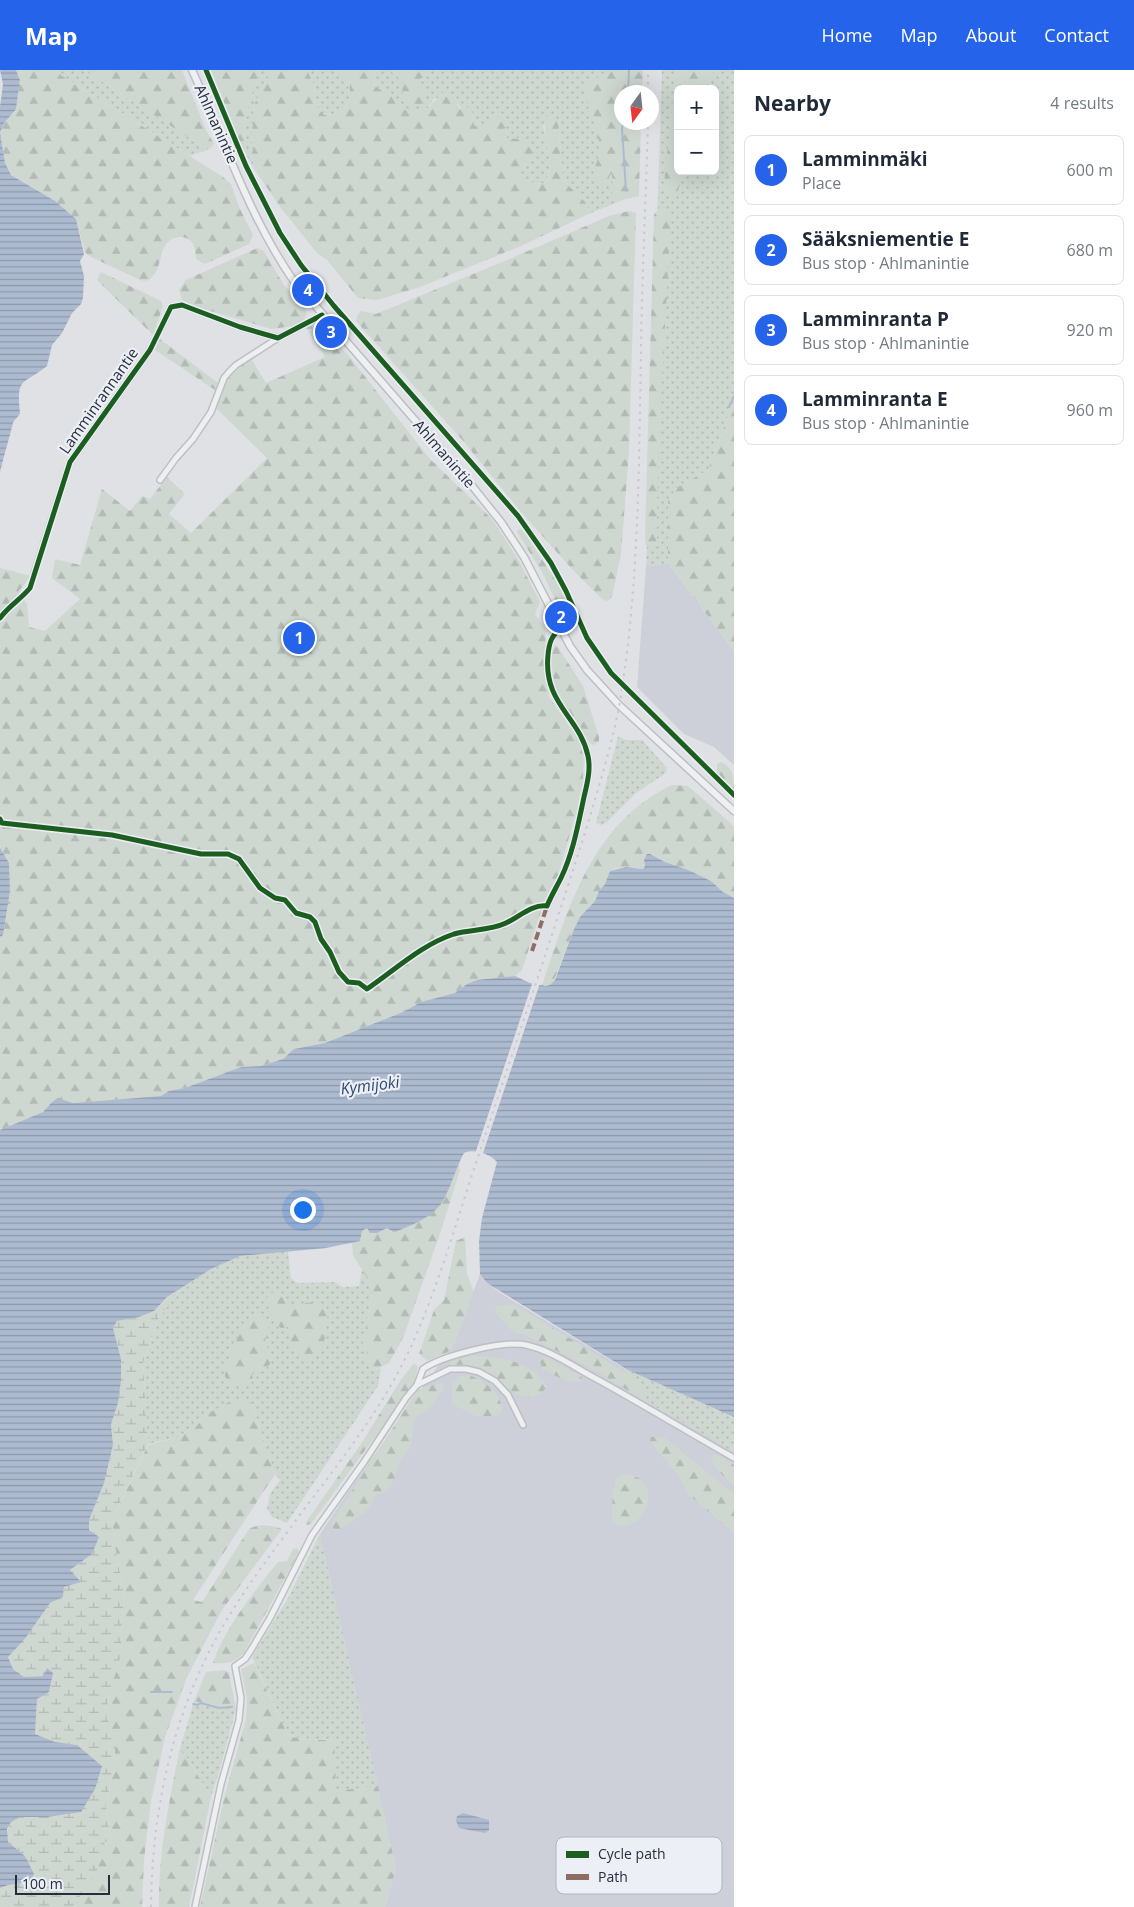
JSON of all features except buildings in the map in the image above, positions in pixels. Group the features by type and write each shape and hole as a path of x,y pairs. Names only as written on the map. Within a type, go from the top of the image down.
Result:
{"street":[{"name":"Ahlmanintie","path":"192,70 248,197 271,244 293,280 497,516 524,557 561,629 580,661 609,694 734,812"},
{"name":"Lamminrannantie","path":"34,574 70,462 150,350 168,310 182,305 240,327 278,338"},
{"path":"160,480 193,439 210,412 228,372 240,362 278,338 322,315"},
{"path":"547,906 561,878 574,841 589,766 586,748 581,737 561,708 550,684 549,647 553,635 561,629"},
{"path":"195,1907 221,1784 239,1720 240,1698 235,1666 245,1659 252,1650 312,1535 364,1462 406,1398 417,1385 423,1369 446,1357 506,1344 520,1344 537,1348 616,1390 734,1458"},
{"path":"417,1385 450,1370 466,1369 479,1372 495,1381 508,1395 523,1425"}],"shaded area":[{"path":"668,563 734,651 734,765 714,747 684,734 637,687 646,567"},
{"path":"480,1274 487,1283 502,1294 627,1370 734,1417 734,1907 385,1907 396,1869 320,1534 455,1342"}],"green space":[{"path":"16,70 53,70 223,177 231,184 240,209 253,235 249,244 205,264 196,259 192,242 182,237 172,239 164,248 155,273 150,279 146,280 140,280 89,256 85,252 76,219 53,200 10,174 5,163 0,132 5,122 16,109 20,80"},
{"path":"53,70 84,70 202,146 210,149 190,156"},
{"path":"84,70 182,70 206,130 214,144 210,149 202,146"},
{"path":"211,70 261,70 249,102 244,129 245,141 241,145"},
{"path":"261,70 272,70 254,105 252,133 253,167 241,145 245,141 244,129 249,101"},
{"path":"272,70 307,70 315,87 314,103 324,115 338,113 348,103 350,83 337,70 375,70 374,86 392,96 405,110 426,110 443,92 455,96 460,109 469,107 473,113 474,125 480,128 495,117 504,116 507,125 504,130 504,136 509,139 524,140 532,148 533,159 522,168 521,173 526,179 535,183 546,182 549,174 550,166 545,124 546,115 549,114 558,120 563,180 585,202 591,213 521,246 420,287 377,300 358,298 327,260 317,253 280,207 253,167 252,133 254,105"},
{"path":"307,70 337,70 350,83 346,107 338,113 324,115 314,103 315,87"},
{"path":"375,70 640,70 628,85 614,85 614,130 623,130 635,195 591,213 585,202 563,180 558,120 543,125 551,166 546,182 535,183 526,179 521,173 522,168 528,163 518,138 509,139 504,136 504,130 495,117 481,128 474,125 473,113 461,108 455,97 434,99 426,110 405,110 392,96 374,86"},
{"path":"391,70 431,70 430,74 425,78 421,78 417,83 417,86 426,94 423,104 413,105 406,101 402,89 403,84 399,78 391,73"},
{"path":"610,70 643,70 642,85 614,85 614,130 641,130 639,196 618,201 615,200 611,190 613,180 611,173 605,187 601,187 593,179 600,147 588,107 585,85 591,78 603,77"},
{"path":"662,70 734,70 734,400 708,470 678,487 668,500 668,563 646,567"},
{"path":"676,70 714,70 709,85 674,85"},
{"path":"674,89 674,175 683,175 677,194 672,196 668,194 664,184"},
{"path":"666,207 671,216 660,418 657,539 655,548 651,550 646,546 645,536 654,214 661,208"},
{"path":"629,211 636,213 629,451 621,554 612,597 607,601 602,599 571,568 521,512 464,442 356,321 361,311 376,314 609,216"},
{"path":"257,248 264,251 283,284 305,309 307,314 303,321 293,326 271,329 197,307 182,300 179,289 186,280"},
{"path":"101,272 161,301 163,306 153,335 97,280"},
{"path":"313,325 319,326 348,355 429,458 492,519 518,559 540,602 535,614 546,630 544,667 549,697 579,740 584,759 583,779 577,810 558,875 545,899 522,970 515,976 477,980 467,984 455,993 421,1002 403,1012 325,1043 294,1049 283,1059 261,1066 241,1067 185,1088 169,1091 161,1096 73,1103 58,1098 43,1112 0,1130 0,937 3,935 10,891 9,863 0,848 0,568 31,576 19,591 27,604 29,627 45,631 80,599 52,578 55,559 80,565 102,489 130,511 142,496 150,499 167,477 185,494 169,514 191,533 267,458 215,407 227,380 250,357 266,383 325,357 306,328"},
{"path":"160,339 218,383 215,390 155,350"},
{"path":"734,400 734,651 668,563 668,500 678,487 708,470"},
{"path":"518,529 522,530 526,535 560,587 571,609 568,616 559,608 542,572 517,532"},
{"path":"555,645 583,686 599,737 599,742 593,745 566,708 557,690 551,659 552,650"},
{"path":"618,736 626,740 642,740 667,768 666,773 636,793 606,823 600,825 596,823"},
{"path":"721,762 731,770 734,790 717,773 717,764"},
{"path":"672,785 688,786 734,826 734,898 723,892 711,881 650,854 644,860 645,866 643,869 631,867 616,868 610,871 595,901 580,917 551,985 542,986 574,898 602,845 621,822 644,802"},
{"path":"458,1164 460,1170 441,1231 403,1338 389,1363 374,1370 365,1363 367,1352 363,1342 373,1288 353,1255 352,1242 360,1241 362,1231 367,1228 377,1233 442,1203"},
{"path":"465,1237 467,1274 474,1292 455,1342 448,1352 427,1361 419,1354 434,1310 444,1300 456,1241"},
{"path":"288,1251 291,1278 297,1283 334,1282 343,1287 359,1286 362,1270 373,1288 363,1342 374,1370 381,1368 378,1386 287,1523 272,1517 267,1509 270,1494 280,1480 275,1474 252,1404 205,1415 196,1427 179,1437 148,1444 143,1364 159,1317 184,1286 211,1269 240,1256"},
{"path":"184,1286 159,1317 143,1363 148,1444 112,1520 125,1598 122,1615 121,1656 105,1714 115,1735 115,1760 106,1806 109,1827 97,1871 73,1907 0,1907 0,1888 30,1882 25,1856 7,1842 9,1825 18,1818 47,1817 77,1745 55,1742 35,1734 37,1699 43,1676 24,1677 13,1669 8,1657 24,1640 50,1603 63,1597 64,1587 80,1582 70,1570 92,1554 98,1537 89,1530 89,1520 104,1483 113,1445 111,1424 118,1403 121,1359 113,1328 117,1321 139,1317 154,1311 167,1297"},
{"path":"273,1292 283,1294 288,1304 293,1306 313,1303 321,1304 326,1310 328,1322 324,1327 326,1336 319,1353 313,1354 310,1358 304,1360 291,1348 288,1327 281,1328 269,1311 267,1298"},
{"path":"513,1304 622,1371 646,1390 646,1394 643,1396 632,1393 598,1372 530,1337 513,1332 495,1312 497,1306"},
{"path":"262,1315 268,1324 268,1332 264,1344 270,1350 273,1358 266,1368 254,1370 252,1375 253,1381 248,1385 231,1384 225,1377 225,1371 234,1345 249,1321 254,1317"},
{"path":"473,1356 504,1359 524,1366 533,1371 547,1386 539,1394 531,1397 522,1396 479,1367 466,1364 452,1366 449,1363"},
{"path":"545,1357 581,1376 583,1380 578,1382 568,1381 542,1368 541,1358"},
{"path":"414,1363 418,1367 413,1385 311,1524 306,1525 306,1522 361,1444 400,1381"},
{"path":"628,1370 734,1417 734,1452 632,1393 643,1396 646,1390 622,1371"},
{"path":"469,1375 481,1381 496,1393 502,1412 497,1416 476,1416 452,1404 452,1383 459,1376"},
{"path":"442,1383 444,1388 428,1410 416,1417 409,1450 401,1459 387,1492 377,1494 366,1511 336,1531 333,1528 332,1522 418,1389"},
{"path":"240,1400 252,1404 275,1474 193,1600 202,1602 249,1529 265,1525 282,1529 222,1610 187,1677 165,1737 151,1801 144,1860 142,1907 73,1907 81,1894 109,1827 106,1806 115,1760 115,1735 105,1714 121,1656 122,1615 125,1598 112,1520 148,1445 179,1437 196,1427 205,1415 229,1402"},
{"path":"651,1437 665,1438 734,1494 734,1533 688,1494 678,1475 650,1441"},
{"path":"716,1454 734,1465 734,1486 712,1462 711,1460"},
{"path":"627,1474 640,1479 647,1488 648,1498 645,1509 639,1518 631,1524 621,1526 612,1522 613,1492 615,1481 618,1477"},
{"path":"320,1534 378,1786 336,1792 333,1741 289,1737 252,1657 288,1598"},
{"path":"297,1548 299,1552 244,1653 230,1662 213,1663 224,1637 250,1597 278,1562 287,1561 293,1549"},
{"path":"254,1663 289,1737 334,1741 336,1791 378,1786 396,1869 385,1907 200,1907 225,1794 246,1719 247,1698 241,1669"},
{"path":"225,1670 229,1673 236,1709 194,1701 206,1672"},
{"path":"194,1701 236,1709 211,1797 184,1753 179,1752"},
{"path":"179,1752 184,1753 211,1797 189,1907 159,1907 162,1849"}],"water":[{"path":"0,70 16,70 20,80 16,109 5,122 0,132 0,107 3,84"},
{"path":"0,132 5,163 11,175 55,201 76,219 84,254 80,261 84,276 81,304 72,313 62,333 52,345 47,366 20,387 20,413 14,420 0,472"},
{"path":"0,848 9,863 10,891 3,935 0,937"},
{"name":"Kymijoki","path":"647,854 711,881 723,892 734,898 734,1417 628,1370 487,1283 480,1274 479,1241 482,1218 497,1162 482,1153 472,1151 464,1153 447,1193 437,1209 413,1224 394,1232 387,1228 377,1233 370,1233 367,1228 362,1231 360,1241 326,1248 240,1256 211,1269 167,1297 154,1311 139,1317 117,1321 113,1328 121,1359 121,1380 118,1403 111,1424 113,1445 104,1483 89,1520 89,1530 99,1537 92,1554 70,1570 81,1582 64,1587 63,1597 50,1603 24,1640 8,1657 13,1669 24,1677 43,1676 47,1668 53,1673 49,1692 37,1699 35,1734 55,1742 77,1745 102,1766 95,1789 81,1812 47,1817 20,1817 11,1822 7,1829 8,1842 25,1856 34,1874 30,1882 0,1888 0,1130 43,1112 58,1098 73,1103 161,1096 169,1091 185,1088 241,1067 261,1066 283,1059 294,1049 325,1043 403,1012 421,1002 455,993 467,984 477,980 515,976 530,983 550,985 555,980 580,917 595,901 610,871 626,867 643,869"},
{"path":"463,1813 489,1820 489,1830 485,1833 459,1828 456,1821 457,1816"}],"pier":[{"path":"533,981 540,983 482,1156 475,1154"}],"waterway":[{"path":"628,85 629,70"},
{"path":"622,130 626,191"},
{"path":"729,407 734,396"},
{"path":"151,1692 172,1692"},
{"path":"193,1704 201,1703 219,1708 232,1707"}],"railway":[{"path":"648,70 648,85"},
{"path":"151,1907 155,1841 165,1775 184,1711 196,1680 218,1634 237,1604 375,1411 417,1333 450,1244 604,769 617,717 623,682 635,558 639,475 642,293 648,130"}],"marked path":[{"path":"532,951 547,906"}],"cycle path":[{"path":"206,70 246,166 280,233 301,265 334,306 518,516 551,563 587,638 611,673 734,795"},
{"path":"0,618 30,588 70,462 150,350 171,307 182,305 240,327 278,338 322,315"},
{"path":"0,819 2,823 112,835 201,854 228,854 239,859 260,888 275,898 285,900 296,913 310,917 315,922 321,939 330,952 339,972 348,982 359,983 367,989 419,951 442,939 460,932 500,926 531,909 547,906 561,878 572,849 589,772 589,761 584,742 556,698 548,672 550,644 555,634 561,629"}],"place":[{"name":"Lamminranta E","path":"308,290"},
{"name":"Lamminranta P","path":"331,332"},
{"name":"Sääksniementie E","path":"561,617"},
{"name":"Lamminmäki","path":"299,638"}]}
